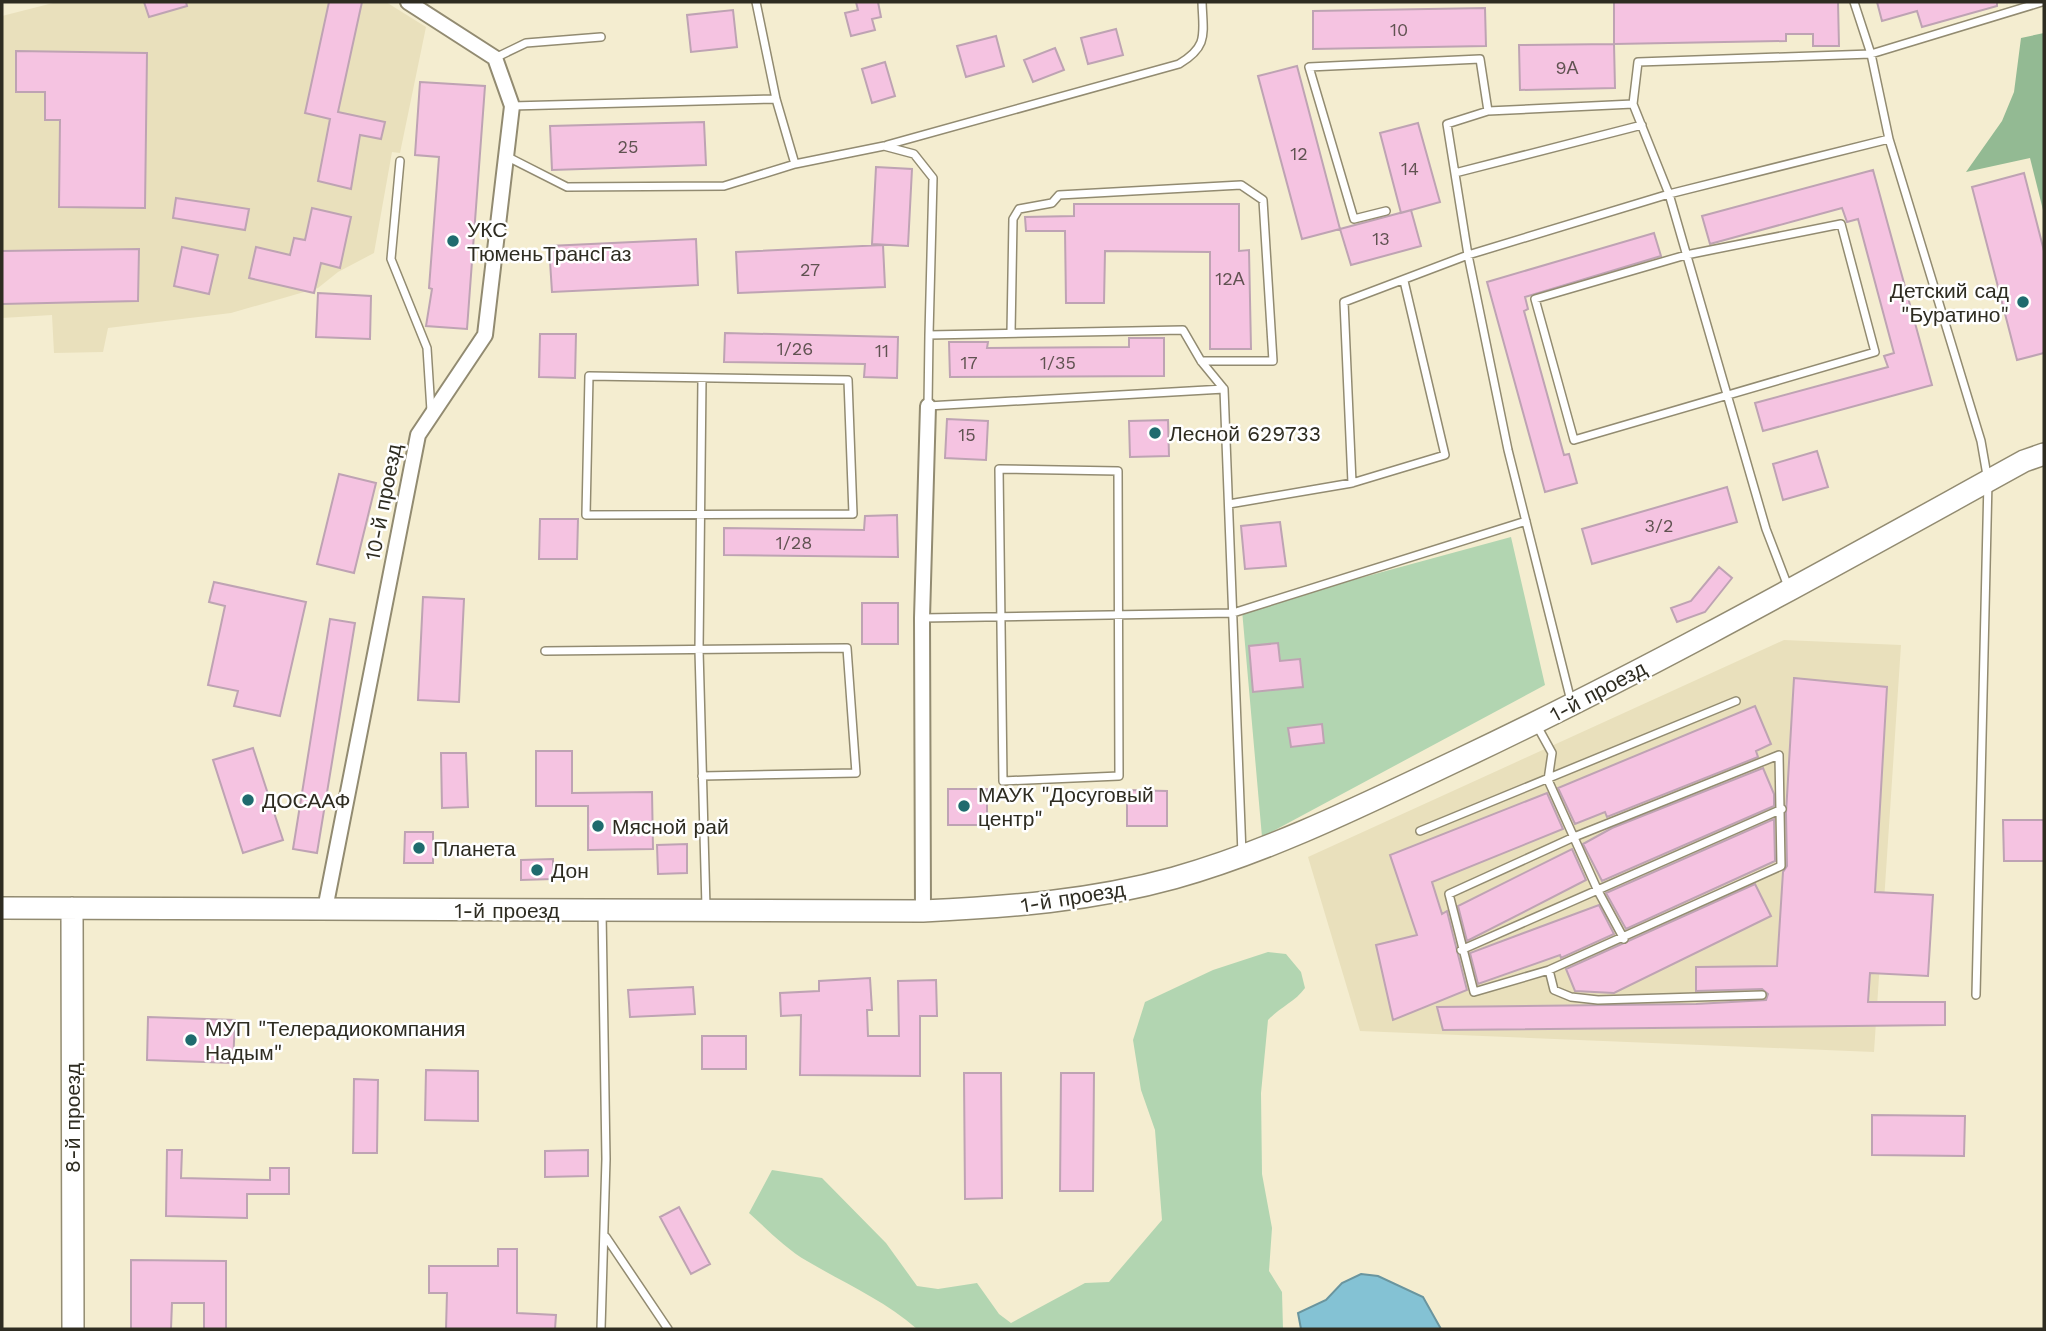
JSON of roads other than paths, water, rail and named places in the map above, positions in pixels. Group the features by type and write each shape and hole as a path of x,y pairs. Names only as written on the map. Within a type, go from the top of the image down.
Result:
{"street":[{"path":"408,2 495,58"},
{"name":"10-й проезд","path":"325,909 418,435 485,335 503,155 512,106 495,58"},
{"path":"923,911 922,618 928,406"},
{"name":"1-й проезд","path":"2,908 923,911 1032,905 1094,896 1172,878 1242,857 1312,829 1536,724 2024,461 2044,454"},
{"name":"8-й проезд","path":"72,908 73,1329"}],"lane":[{"path":"756,2 776,99 795,164"},
{"path":"503,155 567,187 724,186 795,164 884,146 1179,64 1194,55 1203,43 1202,2"},
{"path":"1854,2 1871,54 1889,139 1981,441 1988,481 1976,995"},
{"path":"1789,590 1766,529 1669,194 1633,104 1638,62 1871,54 2042,2"},
{"path":"495,58 526,43 601,37"},
{"path":"1386,211 1354,219 1309,67 1480,59 1488,111"},
{"path":"512,106 776,99"},
{"path":"1572,705 1508,450 1468,255 1447,124 1488,111 1633,104"},
{"path":"1455,173 1642,125"},
{"path":"1352,483 1344,302 1468,255 1669,194 1889,139"},
{"path":"884,146 914,154 933,178 928,406 1224,389"},
{"path":"400,161 390,259 427,348 432,414"},
{"path":"1011,333 1013,219 1019,209 1052,203 1059,195 1241,185 1263,201 1273,361 1201,361"},
{"path":"1841,224 1875,352 1574,440 1535,299 1686,255 1841,224"},
{"path":"1229,504 1352,483 1445,455 1404,281"},
{"path":"929,335 1183,330 1201,361 1224,389 1242,857"},
{"path":"589,376 702,379 848,380 853,514 701,517 586,515 589,376"},
{"path":"702,379 699,650 706,912"},
{"path":"999,469 1118,471 1119,617 1119,776 1003,781 999,469"},
{"path":"922,618 1119,617 1233,612 1526,522"},
{"path":"545,652 847,648 856,773 702,776"},
{"path":"1420,831 1736,701"},
{"path":"1536,724 1552,753 1548,780 1598,891 1624,939"},
{"path":"1779,755 1782,810 1781,866 1624,939 1549,970 1475,992 1461,950 1449,894 1574,837 1779,755"},
{"path":"1461,950 1782,810"},
{"path":"601,1329 605,1236 602,911"},
{"path":"1549,970 1554,990 1571,998 1598,1000 1762,995"},
{"path":"605,1236 668,1329"}],"water":[{"path":"1361,1274 1378,1276 1423,1297 1441,1329 1301,1329 1298,1313 1326,1300 1342,1283"}],"place":[{"name":"УКС ТюменьТрансГаз","path":"453,241"},
{"name":"Детский сад \"Буратино\"","path":"2023,302"},
{"name":"Лесной 629733","path":"1155,433"},
{"name":"ДОСААФ","path":"248,800"},
{"name":"МАУК \"Досуговый центр\"","path":"964,806"},
{"name":"Мясной рай","path":"598,826"},
{"name":"Планета","path":"419,848"},
{"name":"Дон","path":"537,870"},
{"name":"МУП \"Телерадиокомпания Надым\"","path":"191,1040"}]}
